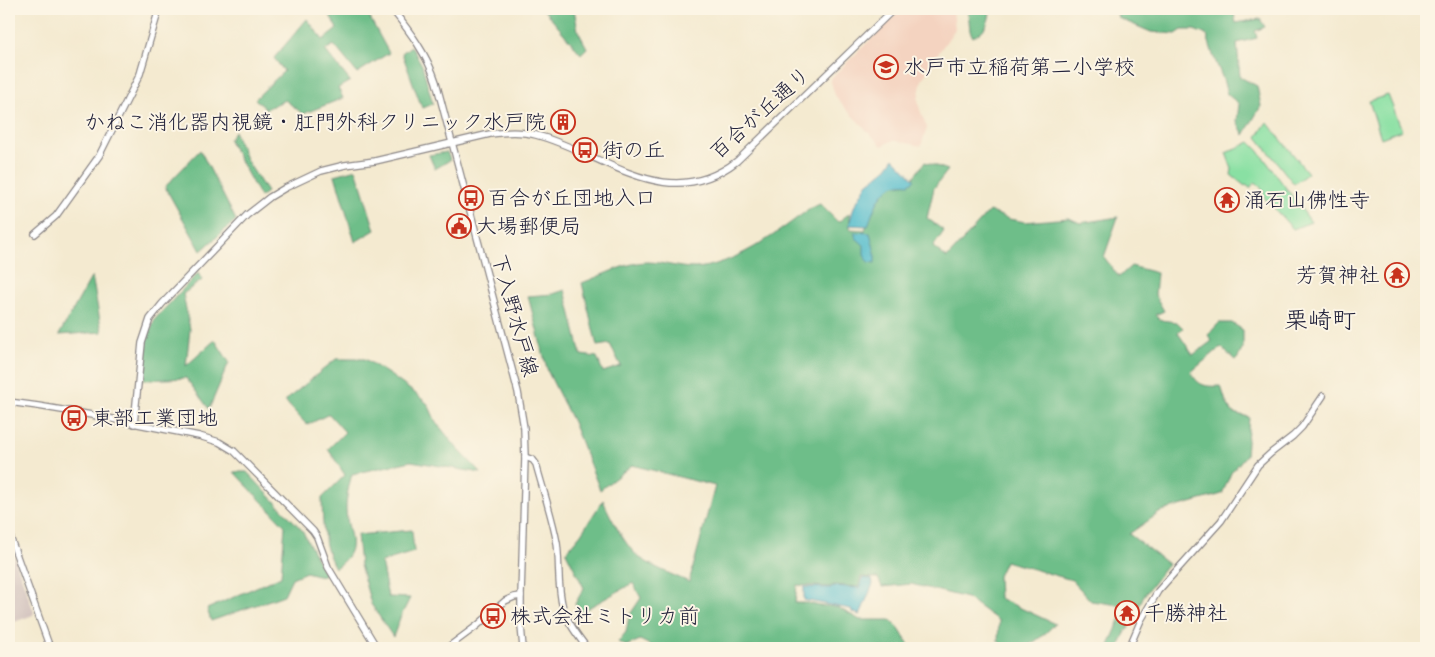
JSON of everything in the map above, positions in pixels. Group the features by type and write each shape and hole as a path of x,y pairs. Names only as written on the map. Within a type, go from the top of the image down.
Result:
{"street":[{"path":"35,234 56,216 99,156 142,71 159,9"},
{"name":"下入野水戸線","path":"392,9 420,46 429,62 436,82 518,392 524,428 525,457 521,626 523,648"},
{"name":"百合が丘通り","path":"134,424 142,343 150,319 247,215 284,188 321,171 345,165 375,161 497,133 515,132 534,134 562,144 647,180 684,183 706,178 733,164 894,9"},
{"path":"1129,648 1141,620 1158,592 1221,521 1258,465 1302,427 1323,396"},
{"path":"9,402 92,415 210,439 228,446 312,530 317,537 328,567 376,648"},
{"path":"525,457 533,460 536,464 554,527 563,609 570,624 587,648"},
{"path":"9,534 50,648"},
{"path":"447,648 510,598 522,596"},
{"path":"322,648 336,648"}],"shaded area":[{"name":"水戸市立稲荷第二小学校","path":"902,9 953,9 955,29 922,80 918,99 927,128 921,146 891,141 882,146 844,107 835,95 830,79"},
{"path":"9,549 12,551 34,612 33,615 9,624"}],"green space":[{"path":"327,9 365,9 389,53 357,73 334,45 325,50 350,81 338,88 343,98 303,114 285,100 266,109 255,99 284,71 274,58 307,19 323,40 337,29"},
{"path":"543,9 574,9 578,31 587,48 581,54"},
{"path":"968,9 990,9 986,26 973,37 970,31"},
{"path":"1116,9 1233,9 1236,23 1260,19 1265,27 1255,31 1257,38 1237,43 1240,77 1257,86 1261,106 1244,135 1237,121 1239,104 1227,94 1207,35 1194,30 1182,30 1176,34 1151,32 1118,18"},
{"path":"411,46 422,65 433,104 422,108 402,53"},
{"path":"1388,95 1402,130 1381,138 1369,101"},
{"path":"1267,122 1308,173 1294,184 1257,137"},
{"path":"234,131 247,161 267,192 260,197 229,140"},
{"path":"1250,142 1258,150 1311,222 1293,229 1262,195 1264,192 1258,184 1255,182 1250,188 1231,175 1232,169 1226,153"},
{"path":"200,150 236,220 201,251 165,187"},
{"path":"447,152 450,160 435,169 429,155"},
{"path":"925,162 948,170 934,188 927,218 944,231 933,247 947,258 989,211 1009,219 1025,222 1069,218 1080,223 1118,217 1104,257 1119,277 1131,266 1157,273 1155,295 1164,311 1155,315 1160,320 1177,322 1183,328 1178,333 1193,355 1212,341 1208,335 1219,323 1232,323 1243,330 1243,348 1236,361 1221,347 1191,372 1196,380 1203,385 1221,386 1226,402 1233,413 1249,417 1246,455 1231,473 1222,494 1162,511 1129,534 1168,564 1143,597 1132,624 1126,630 1119,648 1108,648 1126,606 1091,601 1072,580 1005,561 998,576 999,598 1055,624 1034,642 1021,648 1008,648 998,641 999,621 967,598 911,584 882,587 878,578 861,577 859,587 797,585 795,603 839,608 860,620 891,620 911,648 656,648 640,640 626,646 618,642 626,632 629,616 641,598 633,583 581,612 575,604 584,588 566,552 581,534 603,500 619,531 635,554 652,565 689,582 715,486 632,465 600,490 573,422 548,372 528,296 553,294 565,290 581,355 597,357 603,372 621,366 610,344 597,346 582,283 623,267 639,263 654,262 697,268 714,265 755,247 805,212 820,204 838,222 850,213 850,229 865,230 878,193 893,185 909,183"},
{"path":"356,169 375,230 355,242 335,175"},
{"path":"198,273 202,280 183,294 190,329 186,366 215,340 229,362 209,409 186,378 144,380 147,338 155,319"},
{"path":"92,276 102,332 59,335"},
{"path":"336,359 365,359 416,394 428,404 436,422 456,447 481,473 411,461 352,474 346,509 351,548 344,561 335,568 325,543 322,498 345,475 328,449 345,432 329,414 307,425 285,401"},
{"path":"234,472 247,472 302,530 325,574 321,576 306,572 292,578 284,595 211,621 207,609 281,576 285,526"},
{"path":"412,530 414,552 381,562 388,597 410,598 393,637 371,604 360,565 357,535"}],"water":[{"path":"894,158 915,180 909,184 900,184 886,190 877,203 868,226 849,225 854,207 867,184 887,168"},
{"path":"854,232 870,233 875,253 875,263 868,262 864,254 864,245 856,238"},
{"path":"863,578 872,579 873,584 860,615 852,612 851,609 804,600 804,587 830,588 834,586 859,588"}],"place":[{"name":"水戸市立稲荷第二小学校","path":"886,67"},
{"name":"かねこ消化器内視鏡・肛門外科クリニック水戸院","path":"563,122"},
{"name":"街の丘","path":"585,150"},
{"name":"百合が丘団地入口","path":"471,198"},
{"name":"涌石山佛性寺","path":"1227,200"},
{"name":"大場郵便局","path":"459,226"},
{"name":"芳賀神社","path":"1397,275"},
{"name":"東部工業団地","path":"74,418"},
{"name":"千勝神社","path":"1127,613"},
{"name":"株式会社ミトリカ前","path":"493,616"}],"district":[{"name":"栗崎町","path":"1320,320"}]}
